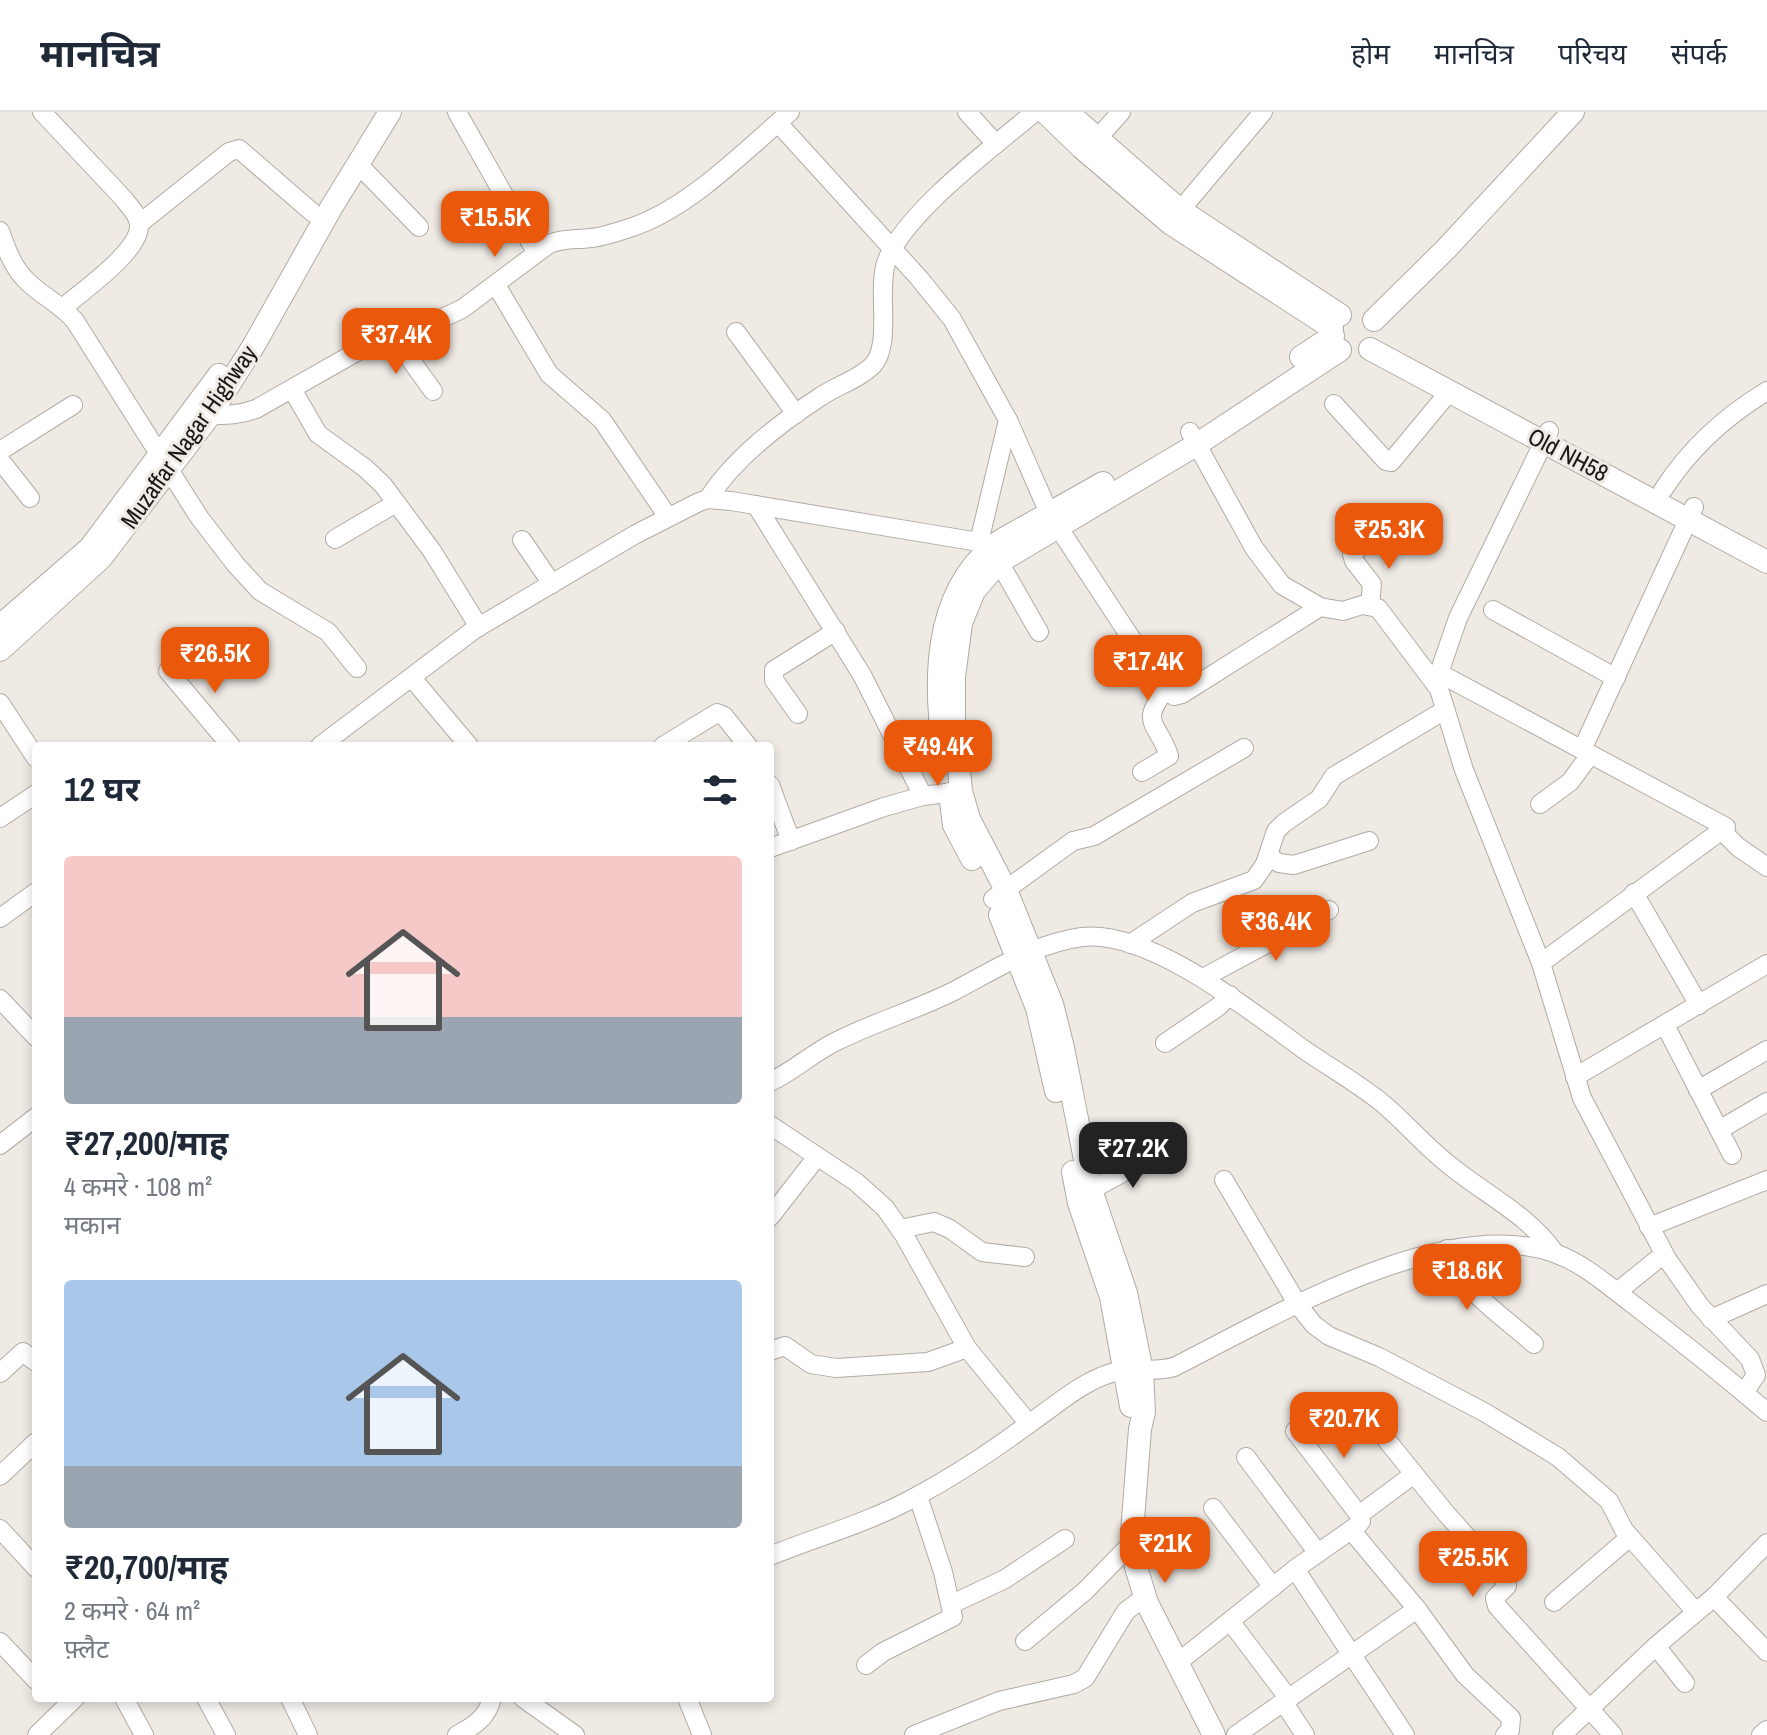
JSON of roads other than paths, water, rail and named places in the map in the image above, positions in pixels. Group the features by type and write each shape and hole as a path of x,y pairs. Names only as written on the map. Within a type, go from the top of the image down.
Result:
{"main road":[{"name":"Muzaffar Nagar Highway","path":"202,413 223,368 375,112"},
{"name":"Muzaffar Nagar Highway","path":"0,626 90,548 164,462 254,345 390,112"},
{"name":"Old NH58","path":"1045,112 1081,147 1175,216 1449,392 1663,490 1691,514 1767,545"},
{"name":"Old NH58","path":"1067,112 1175,216"},
{"path":"1354,331 1553,112"},
{"path":"1214,1735 1176,1664 1145,1597 1136,1567 1133,1542 1140,1429 1133,1415 1134,1370 1111,1297 1025,955 1000,895 954,825 956,792 939,719 939,676 946,619 960,583 995,551 1193,438 1354,331 1446,249 1573,112"},
{"name":"Old NH58","path":"1354,331 1691,514 1767,562"},
{"name":"Muzaffar Nagar Highway","path":"0,650 101,558 164,462"}],"street":[{"path":"42,112 123,198 139,224 138,233 118,260 64,307"},
{"path":"457,112 536,252"},
{"path":"967,112 996,144"},
{"path":"708,499 731,470 796,414 876,362 881,344 883,277 892,248 925,207 1035,112"},
{"path":"1096,140 1121,112"},
{"path":"1175,216 1263,112"},
{"path":"202,413 237,415 256,409 367,346 442,320 496,285 536,252 562,239 609,235 662,213 716,175 784,117 952,319 1008,420 1054,520 1165,690 1174,696 1182,694 1320,607"},
{"path":"139,224 229,152 239,149 313,213"},
{"path":"358,164 419,227"},
{"path":"0,231 7,252 25,280 64,307 199,517 246,577 277,603 328,632 357,668"},
{"path":"496,285 549,374 602,420 668,517"},
{"path":"736,332 796,414"},
{"path":"394,337 433,391"},
{"path":"292,389 318,434 365,468 396,503 450,578 479,627"},
{"path":"1663,490 1680,463 1698,443 1728,417 1767,391"},
{"path":"1334,404 1386,461 1391,462 1449,392"},
{"path":"0,451 73,405"},
{"path":"1008,420 995,551 1039,632"},
{"path":"1546,437 1458,618 1439,681 1445,710 1464,770 1541,963 1575,1077 1600,1135 1664,1254 1711,1319 1750,1359 1755,1368 1753,1382 1744,1393"},
{"path":"1193,438 1269,570 1295,594 1320,607 1343,611 1362,605 1370,606 1383,614 1439,681 1586,752 1726,827 1541,963"},
{"path":"0,460 30,498"},
{"path":"325,742 479,627 687,506 708,499 756,505 995,551"},
{"path":"335,539 396,503"},
{"path":"756,505 862,675 923,796"},
{"path":"1540,804 1570,782 1586,752 1616,678 1691,514"},
{"path":"1370,606 1372,584 1352,554 1383,527"},
{"path":"522,540 552,584"},
{"path":"1493,610 1616,678"},
{"path":"798,714 774,680 774,670 836,631"},
{"path":"168,671 228,742"},
{"path":"412,678 466,742"},
{"path":"1142,772 1169,756 1151,718 1153,706 1165,690"},
{"path":"0,703 32,752"},
{"path":"1130,944 1192,903 1254,880 1261,873 1276,831 1319,799 1334,776 1445,710"},
{"path":"670,742 717,713 724,716 745,742"},
{"path":"1000,895 1073,841 1094,836 1244,748"},
{"path":"774,847 884,807 923,796 956,792"},
{"path":"774,796 791,841"},
{"path":"0,818 32,797"},
{"path":"1722,831 1738,847 1767,867"},
{"path":"1268,856 1279,863 1294,865 1369,841"},
{"path":"1634,893 1699,1005"},
{"path":"0,918 32,895"},
{"path":"1203,978 1329,910"},
{"path":"774,1080 794,1071 834,1042 949,993 1025,955 1079,938 1096,936 1130,944 1203,978 1230,995 1384,1105 1449,1165 1533,1226 1555,1253"},
{"path":"1575,1077 1767,964"},
{"path":"1165,1043 1218,1007 1230,995"},
{"path":"0,999 32,1033"},
{"path":"1665,1025 1732,1155"},
{"path":"1698,1090 1767,1050"},
{"path":"1719,1130 1767,1102"},
{"path":"0,1145 32,1120"},
{"path":"774,1128 856,1182 885,1208 967,1348 1029,1424"},
{"path":"1084,1194 1168,1148"},
{"path":"774,1212 816,1158"},
{"path":"1224,1180 1298,1305 1314,1325 1329,1336 1379,1357 1459,1398 1558,1457 1604,1496 1618,1523 1696,1612"},
{"path":"1649,1227 1767,1180"},
{"path":"900,1229 934,1222 950,1229 982,1252 1025,1257"},
{"path":"774,1555 877,1516 918,1496 1086,1384 1107,1374 1134,1370 1159,1371 1174,1367 1298,1305 1399,1263 1447,1249 1497,1244 1527,1246 1555,1253 1583,1266 1703,1358 1767,1412"},
{"path":"1447,1249 1452,1265 1465,1282 1534,1344"},
{"path":"1617,1292 1664,1254"},
{"path":"1711,1319 1767,1294"},
{"path":"774,1350 785,1346 811,1364 836,1368 928,1362 967,1348"},
{"path":"0,1373 23,1352 32,1359"},
{"path":"1295,1431 1355,1522 1465,1675 1511,1718 1510,1730 1505,1735"},
{"path":"1381,1433 1505,1580 1507,1586 1495,1598 1497,1606 1613,1735"},
{"path":"0,1476 32,1446"},
{"path":"1246,1457 1318,1553"},
{"path":"1176,1664 1414,1474"},
{"path":"866,1665 883,1652 954,1615 918,1496"},
{"path":"1213,1508 1273,1587"},
{"path":"0,1529 32,1564"},
{"path":"1554,1602 1630,1537"},
{"path":"952,1604 1005,1579 1065,1539"},
{"path":"1025,1641 1085,1591 1133,1542"},
{"path":"1562,1735 1656,1646 1714,1597 1767,1543"},
{"path":"1295,1569 1405,1735"},
{"path":"914,1735 999,1701 1074,1684 1085,1678 1126,1611 1145,1597"},
{"path":"1714,1597 1767,1652"},
{"path":"1236,1735 1417,1609"},
{"path":"1230,1621 1286,1701 1305,1735"},
{"path":"0,1642 32,1676"},
{"path":"1656,1646 1685,1683"},
{"path":"37,1735 63,1702"},
{"path":"126,1702 144,1735"},
{"path":"208,1702 226,1735"},
{"path":"292,1702 308,1735"},
{"path":"457,1735 480,1721 491,1702"},
{"path":"529,1702 575,1735"},
{"path":"689,1702 702,1735"},
{"path":"1761,1735 1767,1730"}]}
